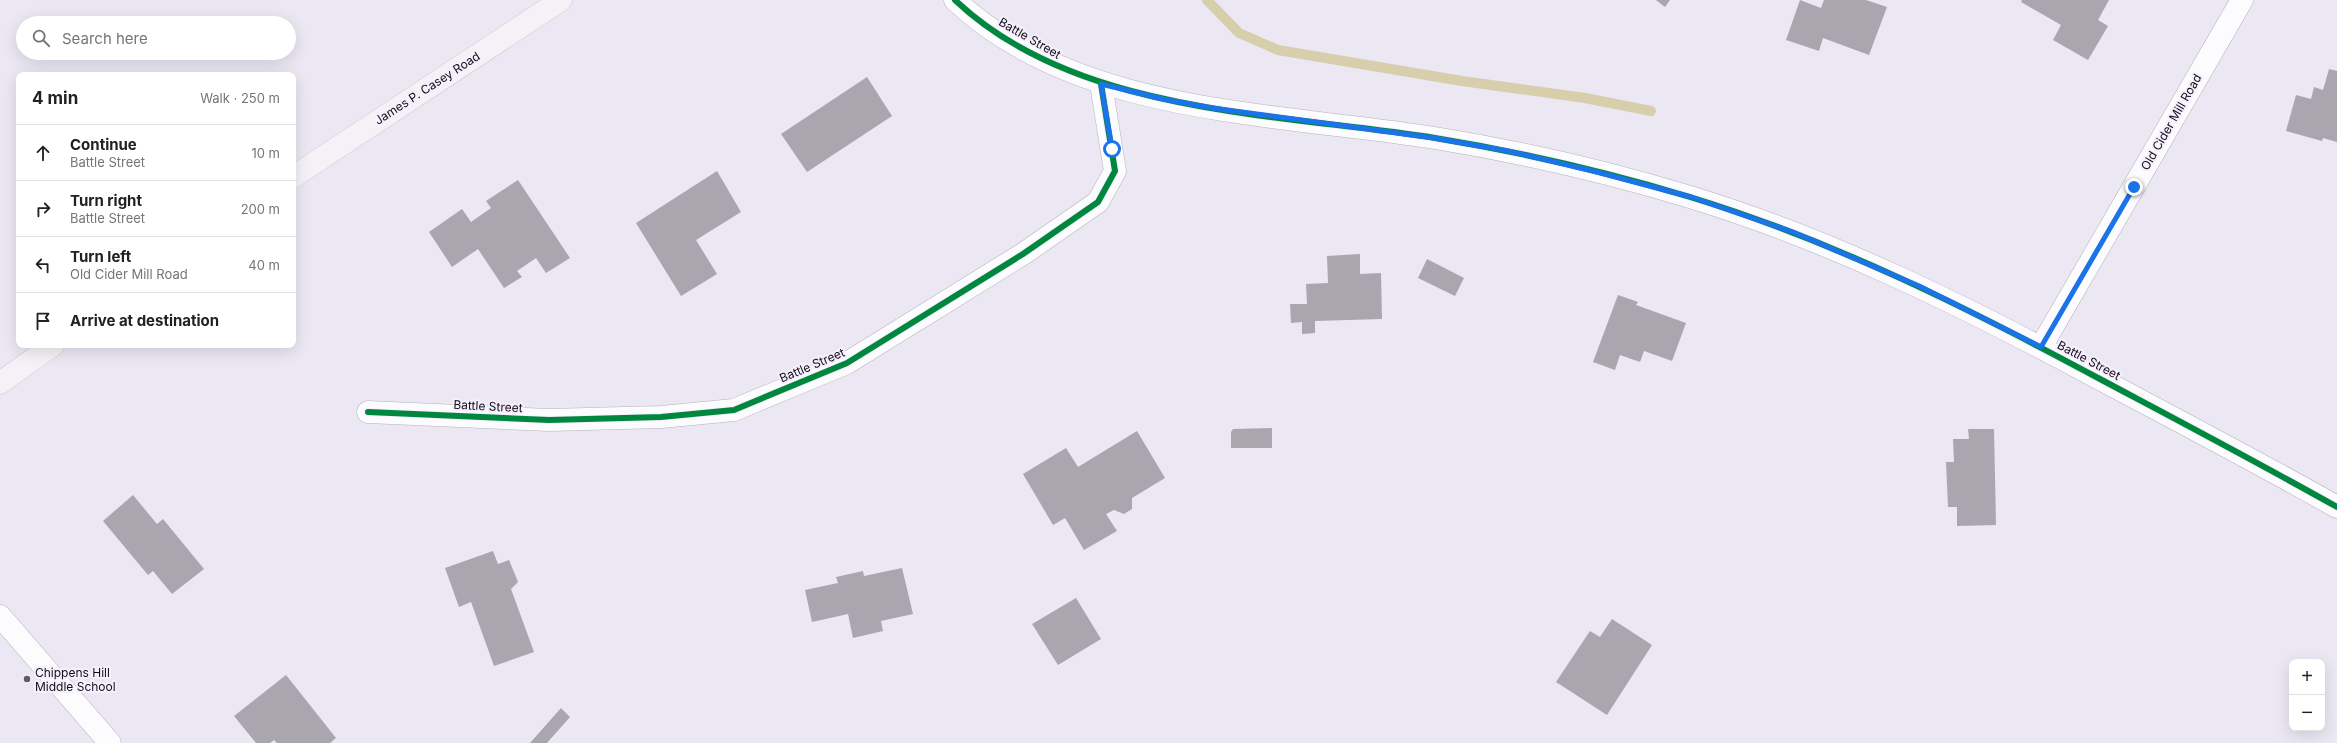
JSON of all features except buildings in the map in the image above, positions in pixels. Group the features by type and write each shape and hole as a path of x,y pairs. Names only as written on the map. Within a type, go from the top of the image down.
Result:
{"main road":[{"name":"James P. Casey Road","path":"296,175 561,0"},
{"path":"0,383 48,348"}],"street":[{"name":"Battle Street","path":"955,0 993,29 1030,53 1063,70 1101,84 1163,99 1212,108 1434,138 1508,151 1593,171 1691,197 1793,232 1919,286 2041,347 2337,507"},
{"name":"Old Cider Mill Road","path":"2041,347 2242,0"},
{"name":"Battle Street","path":"368,412 549,420 676,416 734,410 847,363 1024,254 1098,202 1115,171 1101,84"},
{"path":"0,616 110,743"}],"waterway":[{"path":"1207,0 1239,33 1278,50 1462,81 1585,98 1651,111"}],"cycle path":[{"path":"955,0 1004,38 1059,67 1119,88 1182,103 1246,114 1435,138 1564,163 1690,197 1796,234 1900,278 2000,327 2249,458 2337,507"},
{"path":"368,412 549,420 661,417 734,410 847,363 1023,254 1098,202 1115,171 1101,84"}],"place":[{"name":"Chippens Hill Middle School","path":"27,679"}],"route":[{"path":"1112,149 1101,84 1163,99 1212,108 1434,138 1508,151 1593,171 1691,197 1793,232 1919,286 2041,347 2134,187"}]}
